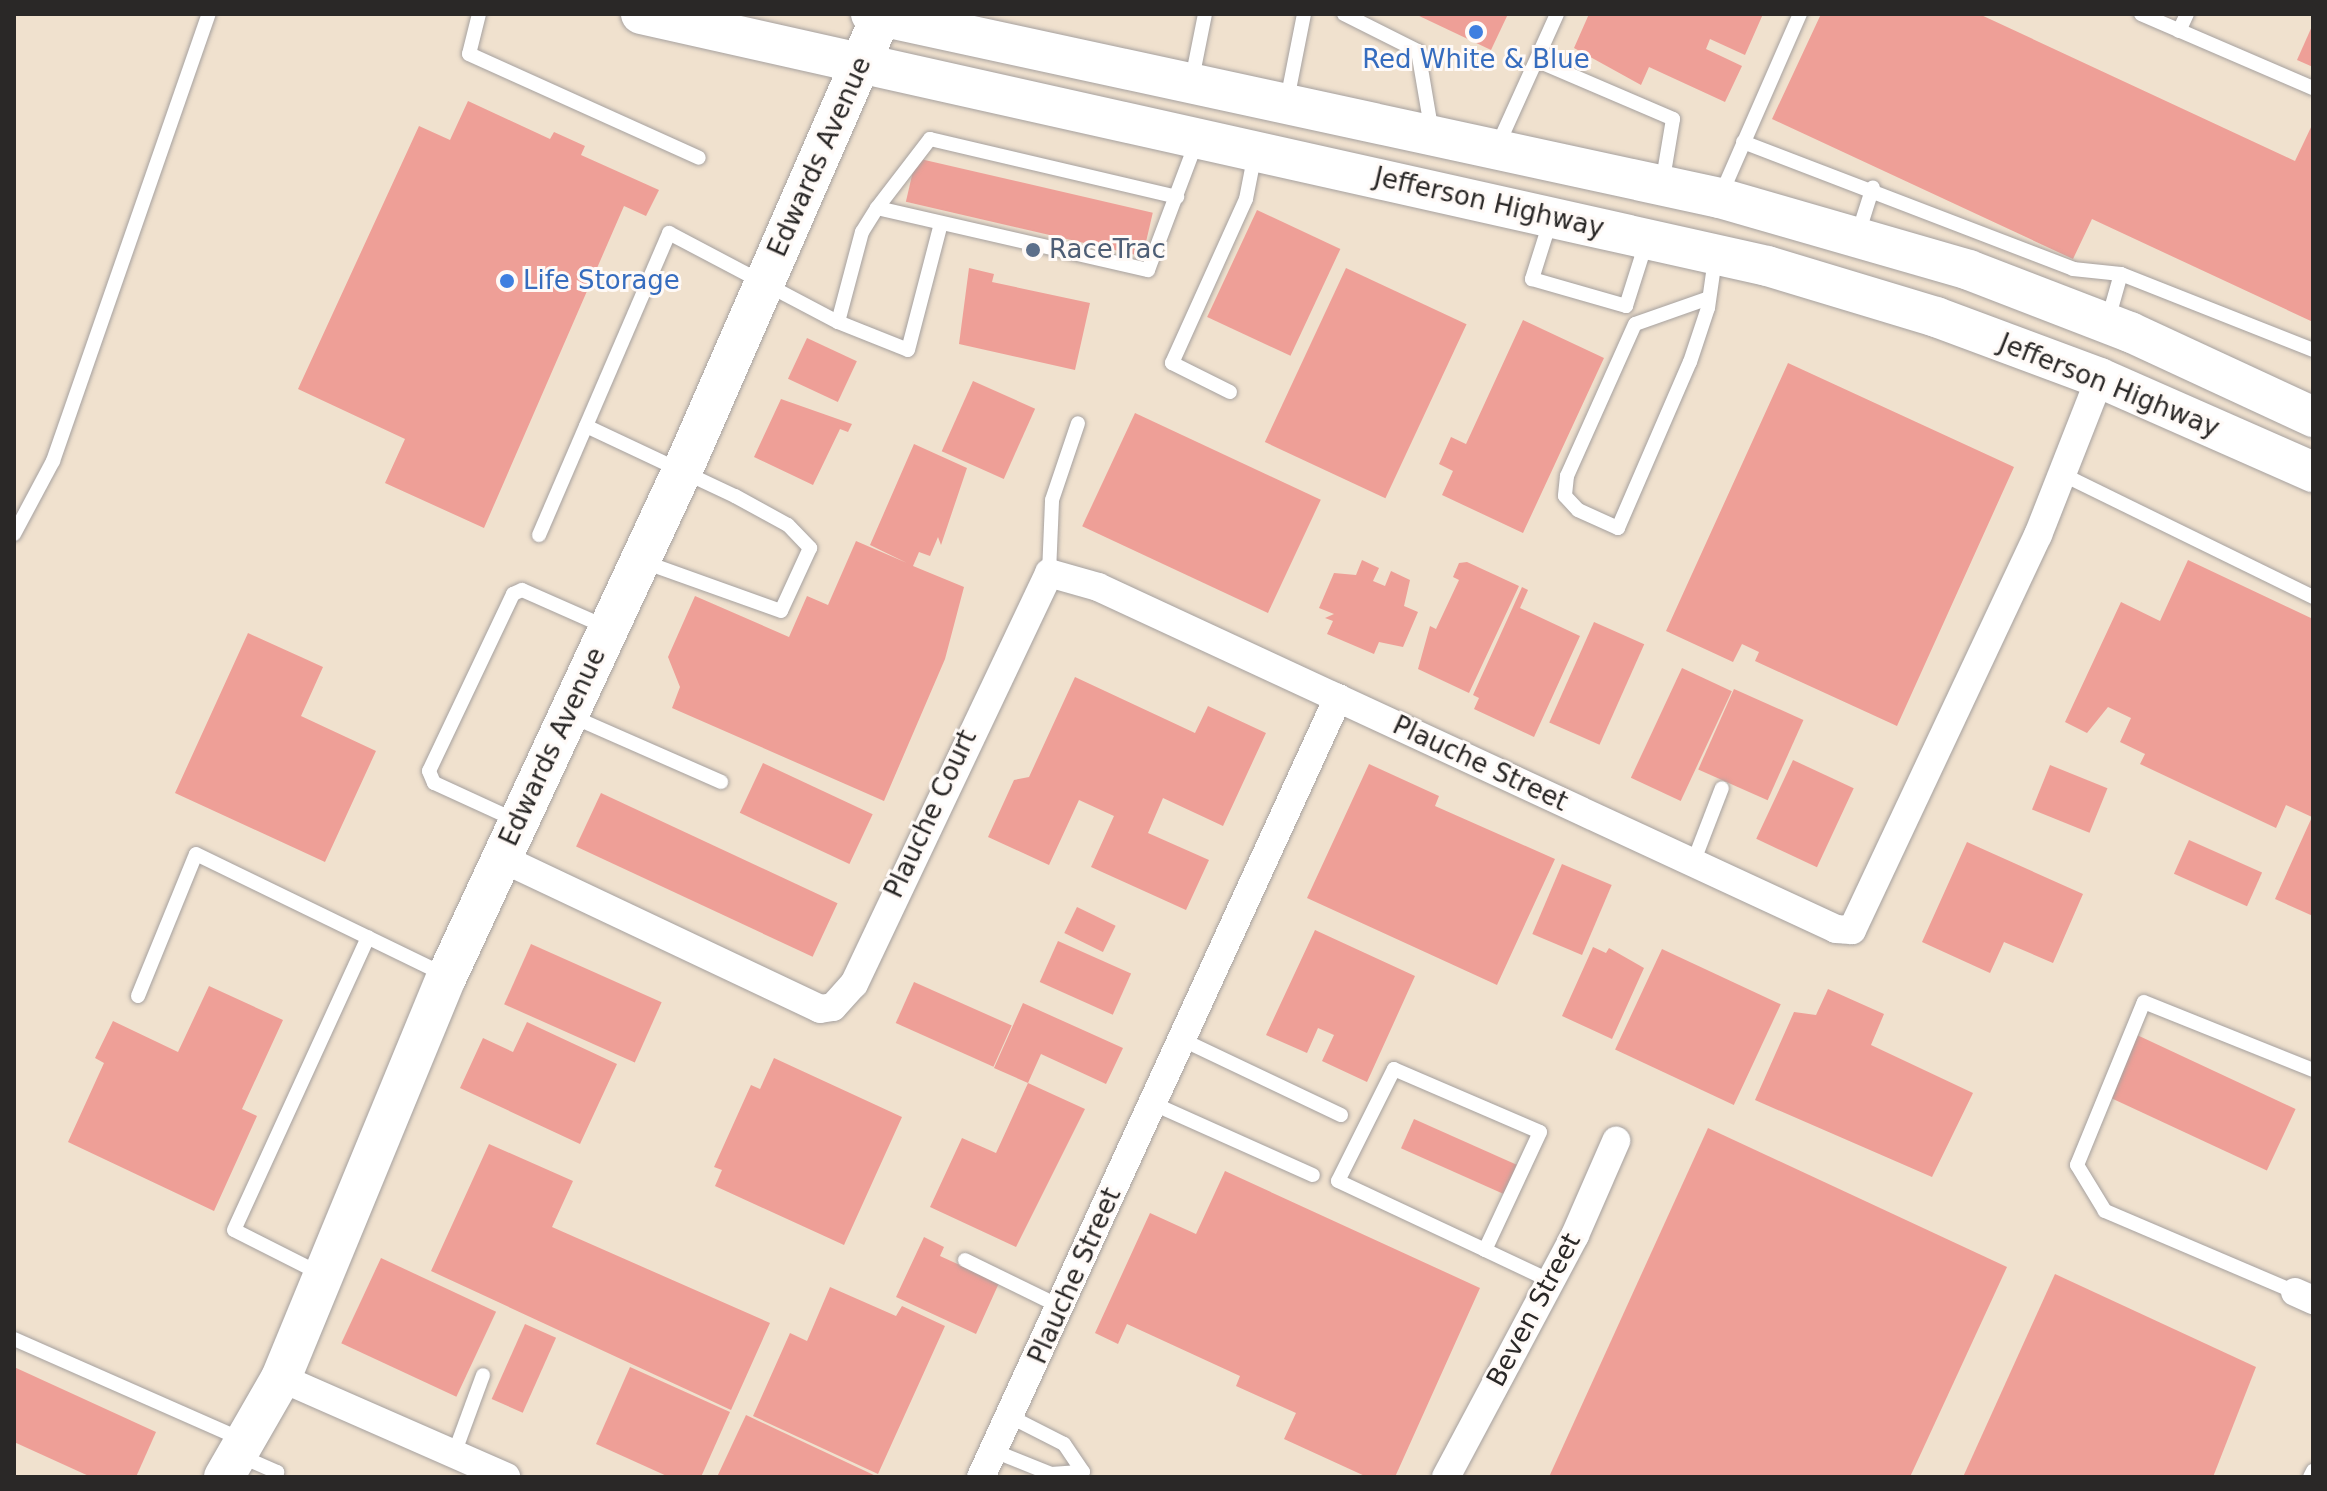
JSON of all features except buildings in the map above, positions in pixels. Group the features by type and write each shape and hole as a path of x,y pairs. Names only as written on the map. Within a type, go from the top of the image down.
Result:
{"main road":[{"name":"Jefferson Highway","path":"641,14 1716,254 1936,317 2100,378 2313,472"},
{"name":"Jefferson Highway","path":"876,15 1720,198 1857,237 2107,323 2313,417"},
{"name":"Edwards Avenue","path":"234,1457 281,1378 447,976 682,471 861,64 876,15"}],"street":[{"name":"Plauche Street","path":"981,1477 1338,698 1836,929 1852,930 2062,474 2100,378"},
{"path":"1049,573 1098,587 1338,698"},
{"name":"Plauche Court","path":"501,858 820,1009 833,1007 854,984 1005,653 1049,573"},
{"name":"Beven Street","path":"1446,1477 1551,1281 1616,1141"},
{"path":"281,1378 506,1477"}],"lane":[{"path":"14,534 53,461 209,14"},
{"path":"479,14 469,54 699,158"},
{"path":"1191,84 1205,14"},
{"path":"1287,105 1304,14"},
{"path":"1344,14 1418,51 1432,135"},
{"path":"1496,148 1557,14"},
{"path":"1720,198 1800,14"},
{"path":"2141,14 2313,88"},
{"path":"2179,31 2187,14"},
{"path":"1538,61 1673,119 1662,185"},
{"path":"877,208 1148,270 1198,136"},
{"path":"838,322 862,232 930,139 1177,197"},
{"path":"1743,142 1873,187 2073,269 2121,274 2313,350"},
{"path":"1230,392 1172,363 1246,199 1256,149"},
{"path":"1857,237 1873,187"},
{"path":"1552,217 1532,279 1626,306 1647,239"},
{"path":"539,535 669,233 767,279 838,322 908,350 941,223"},
{"path":"1709,298 1635,324 1567,476 1565,496 1578,510 1618,528 1690,362 1709,298 1716,254"},
{"path":"2107,323 2121,274"},
{"path":"1049,573 1052,500 1078,423"},
{"path":"586,426 682,471 803,537 810,558 789,606 772,611 640,561"},
{"path":"2062,474 2313,597"},
{"path":"519,822 434,783 429,771 513,594 522,590 609,629"},
{"path":"569,715 721,782"},
{"path":"1693,863 1722,788"},
{"path":"138,996 196,854 447,976"},
{"path":"324,1275 234,1230 368,937"},
{"path":"2304,1296 2105,1211 2077,1165 2144,1002 2313,1070"},
{"path":"1183,1040 1341,1115"},
{"path":"1485,1250 1540,1132 1394,1069 1338,1181 1551,1281"},
{"path":"1154,1104 1313,1175"},
{"path":"965,1260 1061,1307"},
{"path":"14,1339 234,1457 277,1472 274,1477"},
{"path":"454,1454 483,1375"},
{"path":"1011,1417 1064,1444 1088,1475"},
{"path":"994,1451 1051,1474 1088,1475"},
{"path":"2310,1477 2313,1471"}],"shaded area":[{"path":"14,14 2313,14 2313,1477 14,1477"}],"place":[{"name":"Red White & Blue","path":"1476,32"},
{"name":"RaceTrac","path":"1033,250"},
{"name":"Life Storage","path":"507,281"}]}
